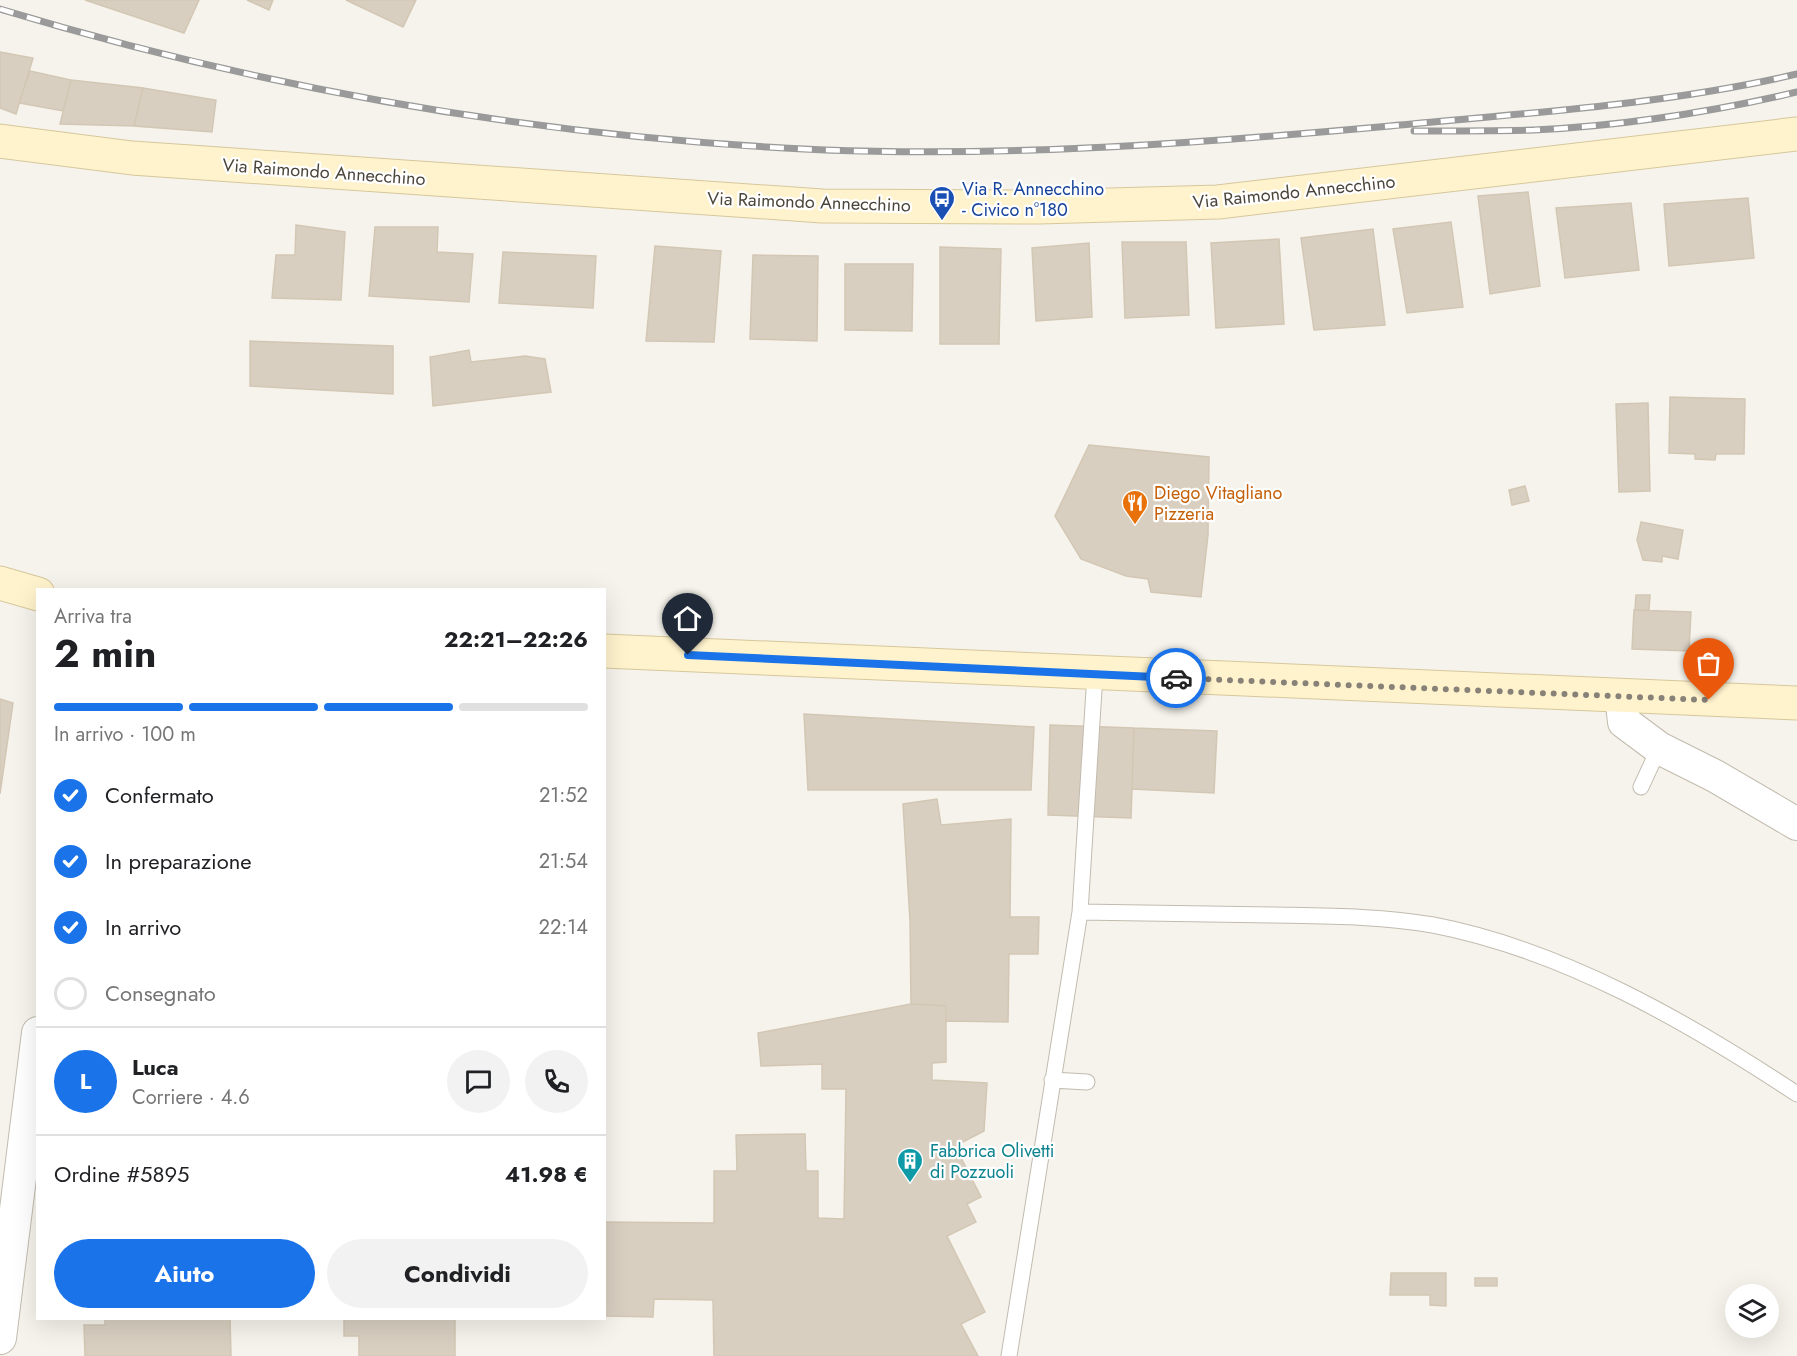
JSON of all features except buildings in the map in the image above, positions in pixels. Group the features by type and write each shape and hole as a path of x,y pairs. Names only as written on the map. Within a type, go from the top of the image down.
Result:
{"street":[{"name":"Via Raimondo Annecchino","path":"0,141 132,158 822,206 1039,207 1218,202 1797,134"},
{"path":"0,583 36,593"},
{"path":"606,651 1797,704"},
{"path":"1621,696 1624,722 1659,748 1715,776 1797,824"},
{"path":"0,1338 36,1049"}],"lane":[{"path":"1009,1356 1080,912 1095,674"},
{"path":"1641,787 1659,748"},
{"path":"1080,912 1355,916 1433,925 1512,945 1614,989 1712,1038 1797,1094"},
{"path":"1052,1080 1087,1082"}],"railway":[{"path":"0,9 203,64 408,105 616,134 720,144 825,150 967,152 1108,147 1249,138 1595,107 1747,85 1797,74"},
{"path":"1414,131 1534,130 1600,125 1699,112 1797,92"}],"way so far":[{"path":"1176,678 1709,700"}],"place":[{"name":"Via R. Annecchino - Civico n°180","path":"942,222"},
{"name":"Diego Vitagliano Pizzeria","path":"1135,526"},
{"name":"Fabbrica Olivetti di Pozzuoli","path":"910,1184"}],"route":[{"path":"688,655 1176,678"}]}
